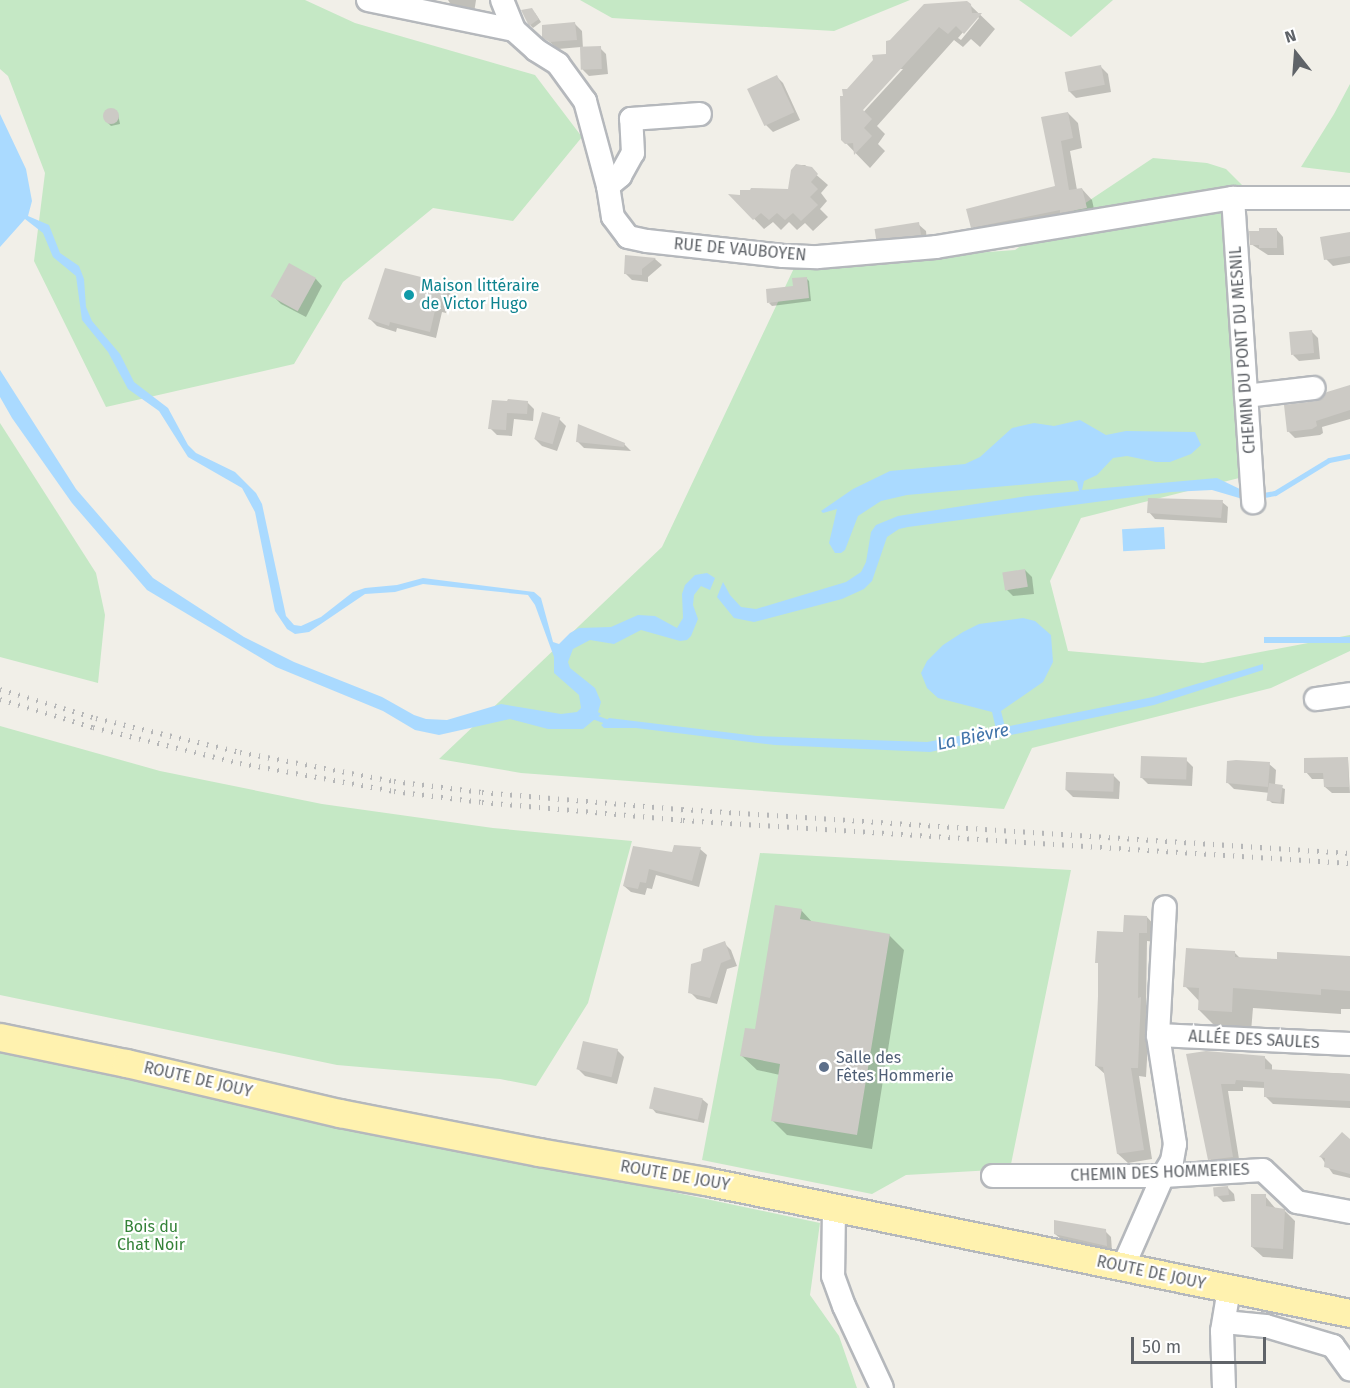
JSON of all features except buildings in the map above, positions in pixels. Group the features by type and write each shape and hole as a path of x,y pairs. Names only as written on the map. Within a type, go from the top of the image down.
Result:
{"main road":[{"name":"ROUTE DE JOUY","path":"0,1037 126,1063 352,1115 561,1156 705,1181 1350,1313"}],"street":[{"name":"RUE DE VAUBOYEN","path":"368,0 513,30 536,50 558,64 585,101 608,186 613,218 628,237 783,256 818,257 936,247 1233,198 1350,198"},
{"path":"502,0 513,30"},
{"path":"608,186 620,176 633,153 631,119 700,114"},
{"name":"CHEMIN DU PONT DU MESNIL","path":"1233,198 1253,497"},
{"path":"1246,396 1314,388"},
{"path":"1317,699 1350,694"},
{"path":"1123,1268 1163,1176 1172,1161 1175,1144 1158,1035 1165,907"},
{"name":"ALLÉE DES SAULES","path":"1158,1035 1350,1044"},
{"name":"CHEMIN DES HOMMERIES","path":"993,1176 1163,1176 1263,1170 1298,1202 1350,1212"},
{"path":"834,1208 833,1276 843,1306 882,1388"},
{"path":"1224,1388 1224,1322 1229,1289"},
{"path":"1224,1322 1266,1326 1333,1346 1350,1369"}],"green space":[{"path":"0,0 305,0 355,23 535,75 582,137 513,221 433,208 343,282 294,364 106,407 34,261 45,173 8,76 0,69"},
{"path":"580,0 910,0 834,31 612,18"},
{"path":"1019,0 1113,0 1071,37"},
{"path":"1350,84 1350,173 1301,167 1334,114"},
{"path":"1153,158 1207,163 1226,169 1246,189 1226,213 1243,477 1081,518 1050,581 1068,651 1203,663 1350,635 1350,651 1271,688 1032,748 1004,809 521,773 439,759 662,547 795,266 1015,250"},
{"path":"0,423 96,573 105,615 98,683 0,657"},
{"path":"0,726 160,771 322,804 493,828 632,841 588,1003 536,1086 500,1079 337,1065 0,995"},
{"path":"760,853 1071,870 1010,1169 906,1175 872,1194 702,1160"},
{"name":"Bois du Chat Noir","path":"0,1050 820,1223 810,1295 839,1336 857,1388 0,1388"}],"water":[{"path":"0,114 26,169 32,201 28,216 49,225 60,253 79,266 84,279 86,307 92,321 120,354 134,382 168,408 188,445 196,453 235,472 256,493 262,504 286,616 294,625 301,626 321,617 353,592 423,578 534,592 541,598 553,642 559,644 579,628 611,627 638,615 655,616 677,628 683,618 682,594 685,585 695,575 707,573 715,578 710,590 701,586 694,595 693,605 698,619 691,636 687,640 680,641 641,630 614,644 590,640 573,649 568,662 570,668 595,688 601,702 598,712 601,714 583,729 548,729 510,719 439,735 415,730 383,711 276,667 147,590 72,503 12,418 0,397 0,370 76,489 153,578 244,637 294,662 382,697 426,719 447,720 501,704 561,714 577,712 581,708 579,695 554,673 554,657 535,605 528,595 423,584 395,592 365,594 309,632 295,634 287,629 275,611 255,512 242,488 188,457 159,411 128,389 108,352 82,320 76,276 53,257 43,233 25,219 0,247"},
{"path":"1080,420 1106,435 1126,431 1195,432 1201,445 1191,454 1170,462 1156,462 1127,456 1113,458 1097,475 1084,481 1082,490 1217,478 1246,492 1246,500 1212,490 1171,492 908,527 899,529 887,537 872,581 864,589 842,599 754,622 734,618 717,597 723,582 730,595 741,607 756,609 846,582 861,572 866,562 871,532 876,525 898,516 1027,496 1079,491 1077,482 1073,480 907,495 881,501 858,516 845,550 841,553 835,553 829,543 837,509 823,513 821,511 853,489 890,471 965,464 980,457 1012,428 1034,423 1054,426"},
{"path":"1164,527 1165,549 1123,551 1122,529"},
{"path":"1023,618 1035,621 1051,635 1053,662 1043,682 1001,711 1005,727 1153,697 1263,664 1263,670 1154,705 930,752 775,745 636,728 604,728 601,725 609,718 757,736 927,742 996,729 992,712 938,698 927,688 921,673 927,661 943,645 963,632 979,624"},
{"path":"1264,637 1350,637 1350,643 1264,643"}],"waterway":[{"path":"1258,496 1275,493 1329,460 1350,456"},
{"name":"La Bièvre","path":"592,716 611,723"}],"railway":[{"path":"0,689 96,718 240,752 394,781 482,792 682,809 1350,853"},
{"path":"0,699 93,727 240,763 394,791 482,802 683,820 1350,863"}],"place":[{"name":"Maison littéraire de Victor Hugo","path":"409,295"},
{"name":"Salle des Fêtes Hommerie","path":"824,1067"}]}
